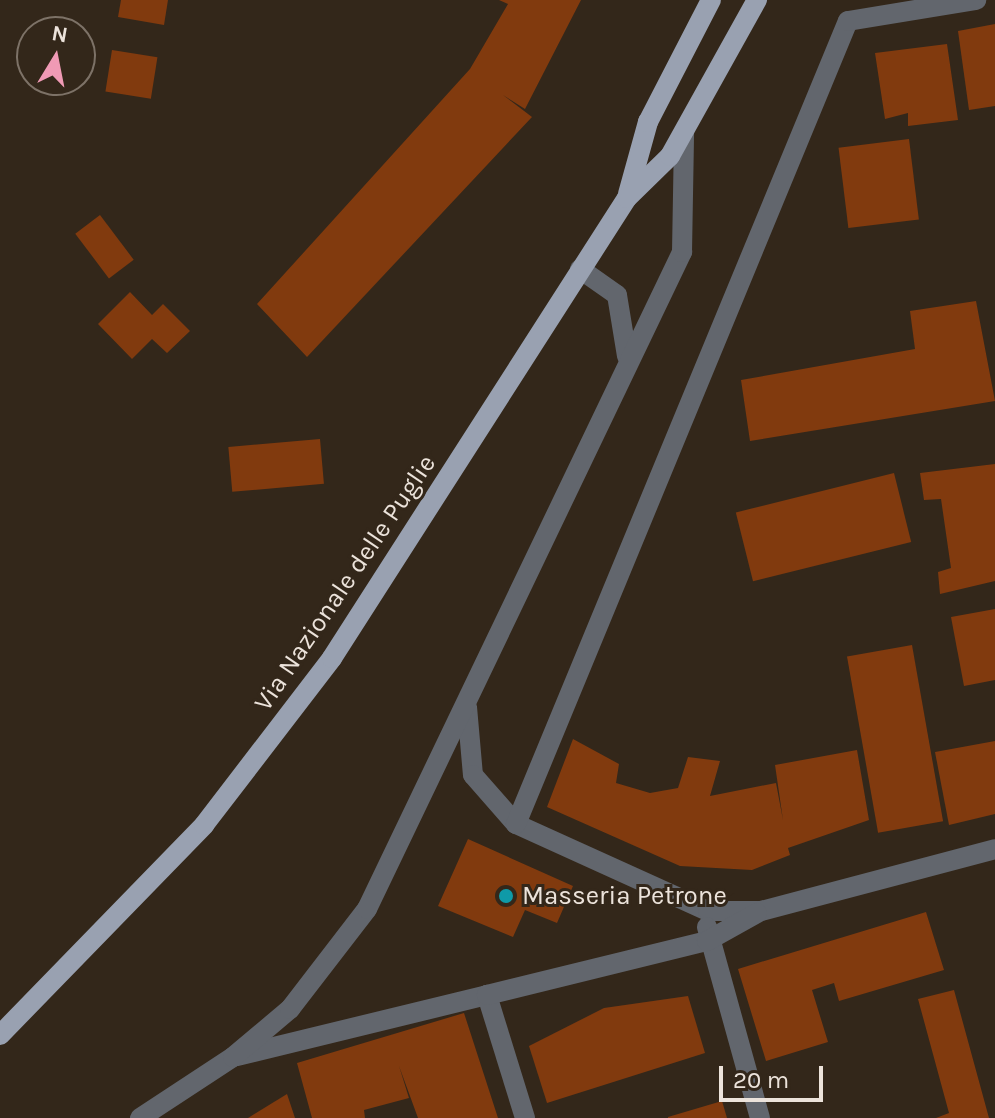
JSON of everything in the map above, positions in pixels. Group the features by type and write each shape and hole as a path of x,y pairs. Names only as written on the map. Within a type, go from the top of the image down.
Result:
{"main road":[{"name":"Via Nazionale delle Puglie","path":"627,198 648,122 711,0"},
{"name":"Via Nazionale delle Puglie","path":"0,1035 204,825 332,658 627,198 684,132 757,0"}],"street":[{"path":"516,824 848,21 976,0"},
{"path":"140,1118 233,1057 290,1009 367,909 467,707 627,361 682,252 684,132"},
{"path":"580,269 617,295 627,361"},
{"path":"467,707 473,775 516,824 708,911 761,911"},
{"path":"233,1057 707,941 761,911 995,849"},
{"path":"708,911 707,941 760,1118"},
{"path":"487,995 525,1118"}],"building":[{"path":"121,0 168,0 164,25 118,17"},
{"path":"499,0 581,0 525,109 503,95 532,117 307,357 257,304 470,69 508,4"},
{"path":"995,24 995,106 969,110 958,31"},
{"path":"947,44 958,120 908,126 908,113 885,119 875,53"},
{"path":"112,50 157,57 151,99 105,91"},
{"path":"909,139 919,219 848,228 839,148"},
{"path":"100,215 134,260 109,278 75,234"},
{"path":"130,292 152,315 163,304 190,331 167,353 152,339 132,359 98,324"},
{"path":"976,301 995,401 750,441 741,380 915,349 910,311"},
{"path":"320,439 324,484 232,492 228,447"},
{"path":"995,464 995,581 940,594 938,572 951,568 941,499 924,500 920,473"},
{"path":"894,473 911,542 753,581 736,512"},
{"path":"995,609 995,680 964,686 951,617"},
{"path":"912,645 943,821 878,833 847,656"},
{"path":"573,739 619,764 616,783 650,793 678,788 688,757 720,761 710,796 776,783 783,820 775,765 857,750 869,820 788,848 790,855 752,870 680,866 547,807"},
{"path":"995,741 995,814 949,825 935,752"},
{"name":"Masseria Petrone","path":"468,839 573,886 557,923 525,910 513,937 438,906"},
{"path":"926,912 944,970 839,1001 834,983 812,990 828,1042 766,1061 738,969"},
{"path":"954,990 989,1118 936,1118 949,1113 918,999"},
{"path":"688,996 705,1053 547,1103 529,1046 604,1008"},
{"path":"464,1013 498,1118 418,1118 399,1066 409,1098 364,1110 365,1118 312,1118 297,1063"},
{"path":"287,1094 295,1118 248,1118"},
{"path":"722,1101 727,1118 668,1118 668,1117"}],"place":[{"name":"Masseria Petrone","path":"506,896"}]}
